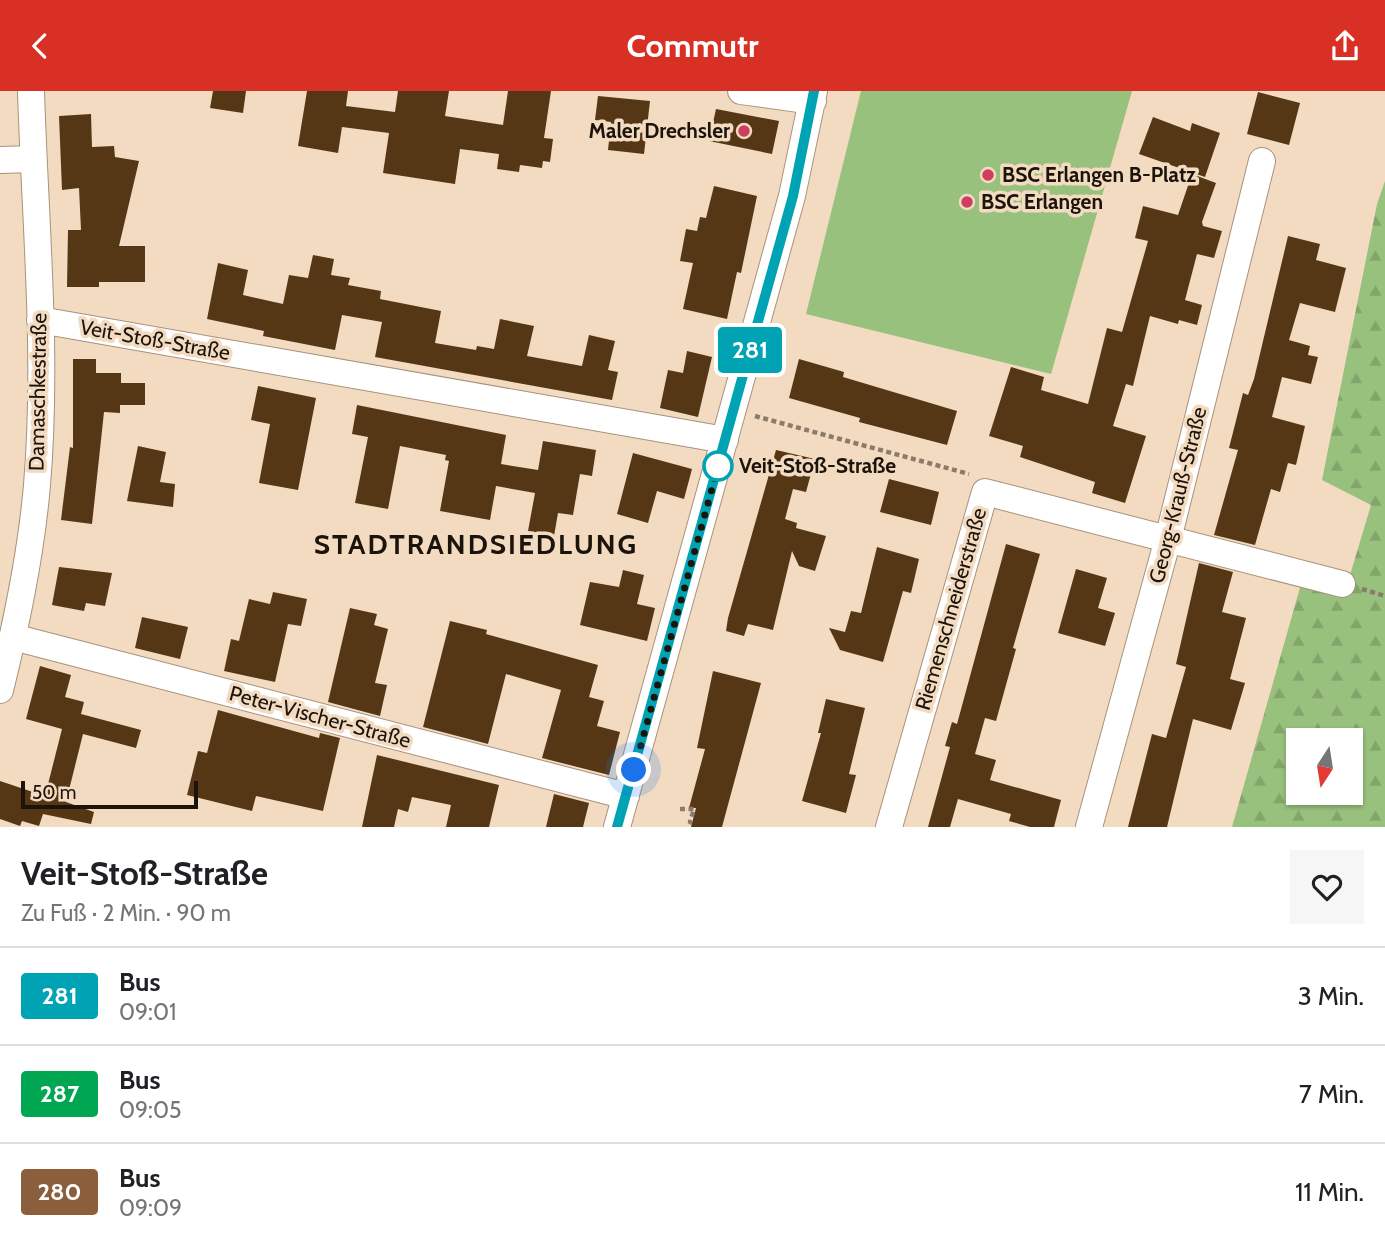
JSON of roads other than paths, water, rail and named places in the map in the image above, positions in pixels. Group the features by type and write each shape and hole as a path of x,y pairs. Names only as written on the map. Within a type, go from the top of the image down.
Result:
{"street":[{"name":"Damaschkestraße","path":"0,690 29,553 37,484 40,320 31,91"},
{"path":"617,827 793,196 813,96 741,91"},
{"path":"0,160 33,159"},
{"name":"Georg-Krauß-Straße","path":"1088,827 1168,539 1262,161"},
{"name":"Veit-Stoß-Straße","path":"40,320 725,440"},
{"name":"Riemenschneiderstraße","path":"889,827 985,492 1168,539"},
{"path":"1168,539 1342,584"},
{"name":"Peter-Vischer-Straße","path":"13,637 626,796"}],"place":[{"name":"Maler Drechsler","path":"744,131"},
{"name":"BSC Erlangen B-Platz","path":"988,175"},
{"name":"BSC Erlangen","path":"967,202"},
{"name":"Veit-Stoß-Straße","path":"718,466"}],"district":[{"name":"STADTRANDSIEDLUNG","path":"476,544"}]}
